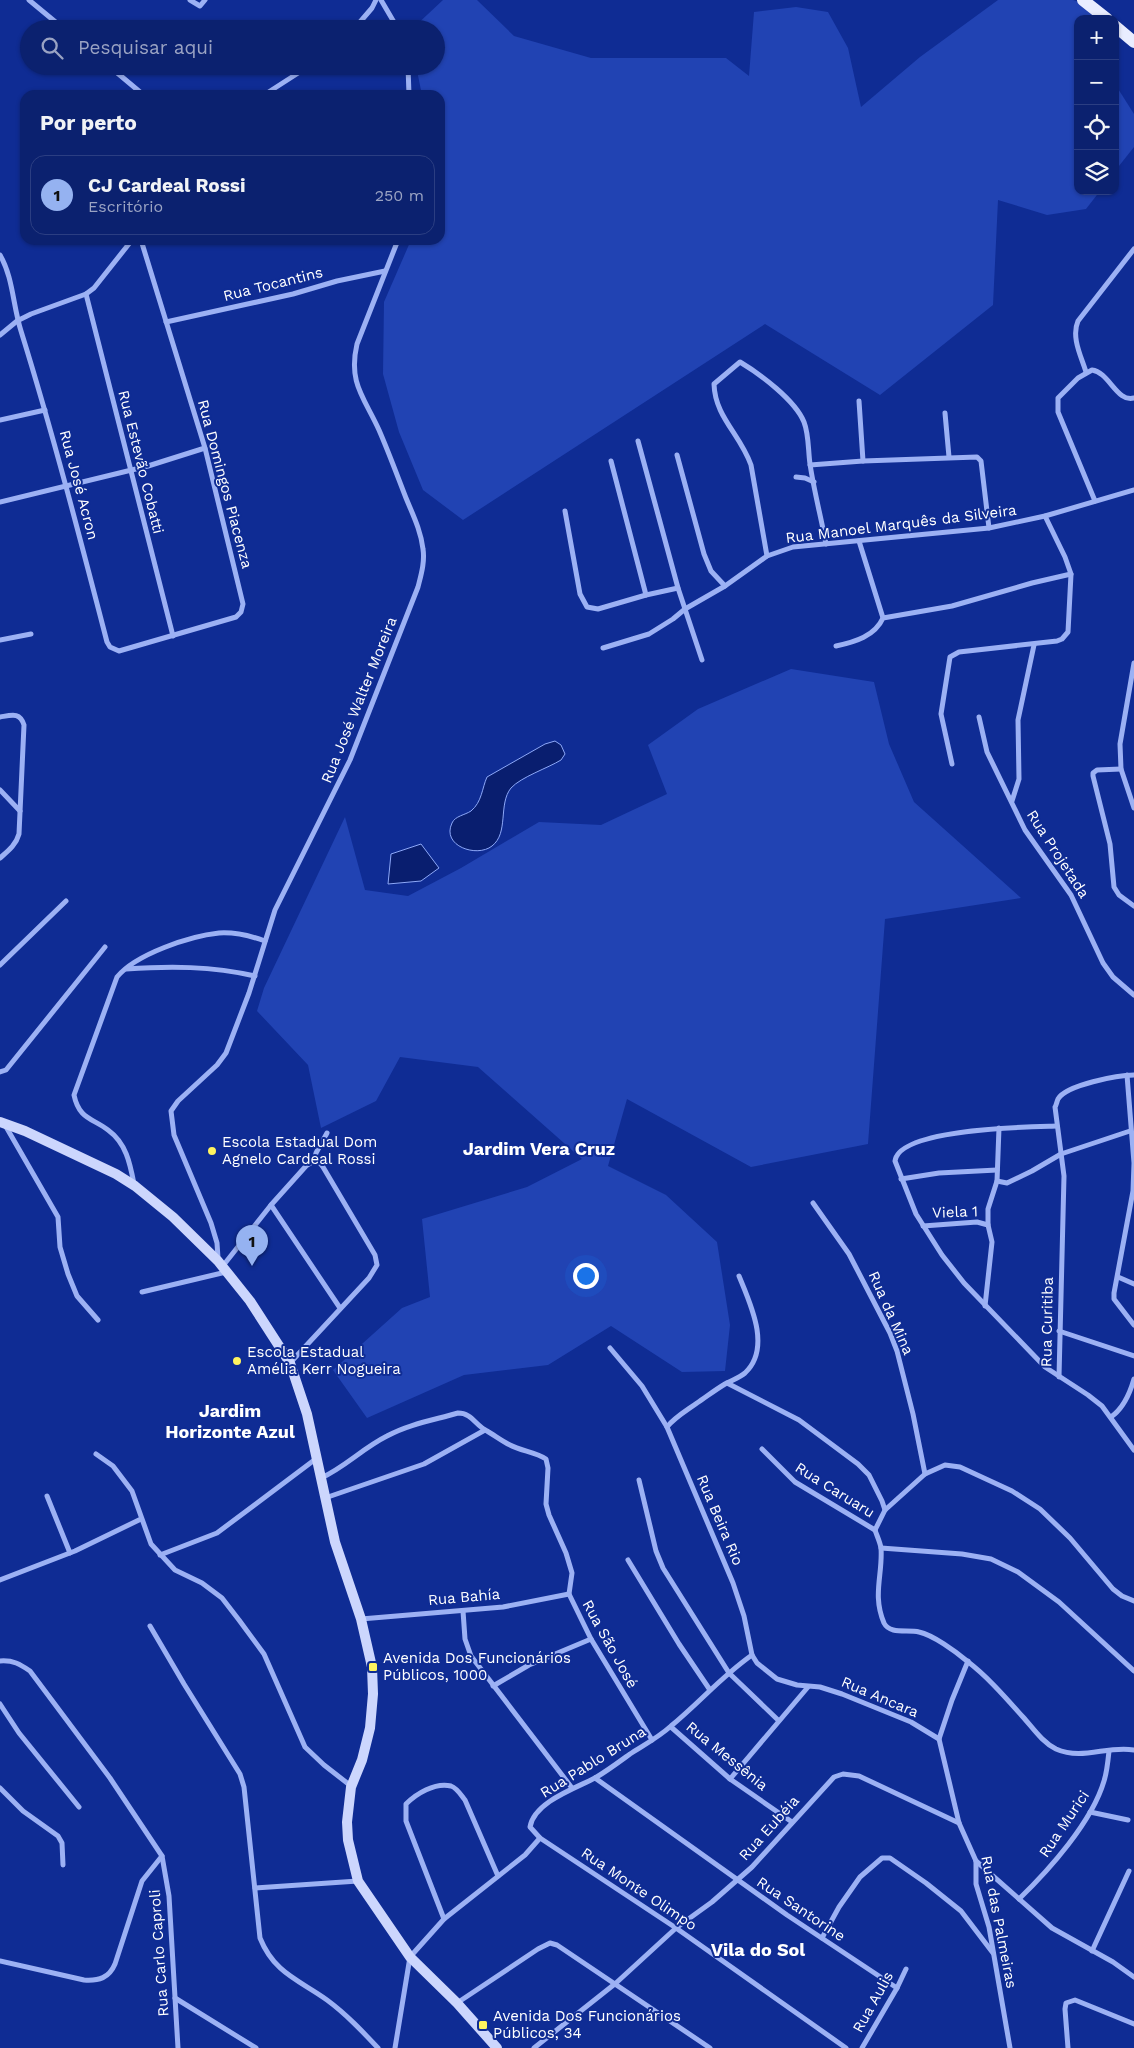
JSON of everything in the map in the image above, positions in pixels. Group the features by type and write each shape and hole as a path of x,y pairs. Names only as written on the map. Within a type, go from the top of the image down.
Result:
{"main road":[{"path":"1083,0 1094,5 1103,15"},
{"path":"1119,29 1134,42"}],"street":[{"path":"29,0 53,20"},
{"path":"190,0 200,6 205,0"},
{"path":"362,20 376,0"},
{"path":"381,0 393,20"},
{"path":"120,75 138,90"},
{"path":"272,90 295,75"},
{"path":"408,75 409,90"},
{"path":"0,334 17,321 86,294 94,288 128,245"},
{"name":"Rua Domingos Piacenza","path":"119,651 236,617 241,612 244,604 204,448 143,245"},
{"name":"Rua José Walter Moreira","path":"222,1267 211,1223 174,1135 172,1111 178,1101 217,1066 226,1053 255,976 275,910 350,760 423,570 424,551 421,535 389,454 357,386 353,372 356,344 396,245"},
{"path":"1086,372 1076,342 1075,328 1078,321 1134,249"},
{"name":"Rua José Acron","path":"0,255 7,267 17,321 45,410 107,642 110,647 119,651"},
{"name":"Rua Tocantins","path":"166,322 293,294 385,270"},
{"name":"Rua Estevão Cobatti","path":"86,294 173,636"},
{"path":"767,556 751,465 743,445 717,407 714,384 740,362 787,398 804,421 810,465 826,544"},
{"path":"1095,501 1058,412 1058,398 1086,372 1098,371 1126,398 1134,398"},
{"path":"859,401 864,461"},
{"path":"0,420 45,410"},
{"path":"944,414 949,457"},
{"path":"638,441 678,588 702,660"},
{"path":"0,502 131,470 204,448"},
{"path":"677,455 704,554 711,571 725,586"},
{"path":"810,465 972,456 979,458 989,528"},
{"path":"611,461 646,595"},
{"path":"796,477 806,478 814,482"},
{"name":"Rua Manoel Marquês da Silveira","path":"603,648 649,634 685,609 725,586 767,556 793,547 989,528 1045,516 1134,490"},
{"path":"565,511 580,594 587,607 598,609 678,588"},
{"path":"952,764 941,714 950,657 959,652 1057,641 1066,636 1071,574 1045,516"},
{"path":"836,646 865,637 880,626 883,618 858,541"},
{"path":"883,618 952,606 1071,574"},
{"path":"0,640 31,634"},
{"path":"1012,801 1019,779 1018,720 1034,645"},
{"path":"1134,664 1120,744 1121,769 1134,808"},
{"path":"0,717 16,715 20,717 24,725 17,841 0,858"},
{"name":"Rua Projetada","path":"979,717 987,752 1025,830 1080,910 1103,963 1114,977 1134,995"},
{"name":"Rua Projetada","path":"1121,769 1097,770 1092,776 1110,844 1114,887 1119,895 1134,906"},
{"path":"0,790 20,810"},
{"path":"0,964 66,901"},
{"path":"135,1186 126,1152 107,1129 96,1124 82,1113 75,1102 74,1095 112,989 124,969 160,949 195,938 220,933 240,934 266,941"},
{"path":"0,1072 6,1070 105,947"},
{"path":"124,969 186,966 226,969 255,976"},
{"path":"1127,1075 1134,1163 1133,1191 1114,1299 1134,1325"},
{"name":"Rua Curitiba","path":"1059,1377 1064,1206 1062,1154 1055,1107 1057,1100 1062,1095 1093,1082 1134,1075"},
{"path":"2,1122 108,1170 135,1186 173,1216 222,1267 250,1301 290,1363 303,1398 341,1563 362,1619 372,1667 373,1694 370,1728 362,1760 351,1787 347,1822 348,1840 358,1881 410,1958 457,2003 497,2048"},
{"path":"2,1122 58,1217 60,1246 68,1274 77,1296 98,1320"},
{"path":"985,1306 992,1242 988,1224 989,1204 997,1181 999,1128 1057,1126"},
{"name":"Rua Curitiba","path":"999,1128 955,1132 938,1136 901,1150 895,1157 895,1161 901,1180 923,1226 942,1255 985,1306 1045,1367 1059,1377"},
{"path":"997,1181 1006,1183 1062,1154 1130,1131"},
{"path":"142,1292 222,1267 271,1205 306,1166 314,1161 316,1153 327,1133"},
{"path":"290,1363 369,1278 377,1265 375,1255 323,1167 319,1162 314,1161"},
{"path":"901,1180 939,1174 997,1170"},
{"name":"Rua da Mina","path":"813,1203 850,1254 890,1334 897,1351 913,1414 925,1474"},
{"path":"271,1205 340,1308"},
{"name":"Viela 1","path":"923,1226 977,1222 988,1224"},
{"path":"667,1427 678,1416 727,1383 737,1379 752,1364 758,1344 751,1306 739,1276"},
{"path":"1118,1277 1134,1284"},
{"path":"1059,1331 1134,1356"},
{"name":"Rua Beira Rio","path":"610,1348 642,1386 667,1427 733,1583 744,1616 752,1656"},
{"path":"1059,1377 1088,1395 1111,1417 1134,1450"},
{"path":"1111,1417 1124,1404 1134,1379"},
{"path":"727,1383 799,1420 858,1464 869,1475 885,1510"},
{"path":"320,1478 335,1472 386,1436 413,1425 458,1413 465,1413 485,1430 424,1464 325,1498"},
{"name":"Rua São José","path":"485,1430 509,1445 540,1455 546,1460 548,1468 546,1504 568,1558 572,1573 569,1594 591,1639 652,1740"},
{"name":"Rua Caruaru","path":"762,1449 795,1482 875,1530"},
{"path":"96,1454 113,1466 124,1477 132,1490 151,1544 160,1555 175,1570 202,1583 222,1598 264,1654 305,1746 351,1787"},
{"path":"160,1555 217,1532 318,1458"},
{"path":"1134,1601 1122,1596 1114,1589 1070,1538 1040,1508 1012,1490 960,1468 945,1465 925,1474 885,1510 875,1530 881,1548 878,1600 884,1624 888,1628 892,1630 918,1631 968,1661 1046,1742 1056,1749 1074,1754 1134,1750"},
{"path":"640,1480 656,1551 663,1568 729,1673 778,1720"},
{"path":"47,1496 70,1553"},
{"path":"0,1580 70,1553 141,1519"},
{"path":"881,1548 962,1554 991,1560 1018,1572 1059,1602 1134,1671"},
{"path":"628,1560 679,1644 710,1690"},
{"name":"Rua Bahía","path":"362,1619 504,1607 569,1594"},
{"path":"463,1611 468,1650 478,1667 572,1788"},
{"path":"150,1626 240,1774 244,1787 260,1938 271,1960 281,1970 335,2006 378,2048"},
{"path":"494,1686 529,1665 591,1639"},
{"path":"730,1779 778,1720 808,1687 777,1679 765,1670 752,1656"},
{"name":"Rua Pablo Bruna","path":"540,1838 530,1827 531,1820 547,1804 572,1788 596,1778 671,1727 729,1673 752,1656"},
{"path":"0,1661 10,1660 30,1671 110,1778 162,1856 142,1881 115,1964 112,1972 106,1977 95,1981 84,1980 0,1961"},
{"path":"939,1739 968,1661"},
{"name":"Rua Ancara","path":"808,1687 820,1687 885,1710 939,1739"},
{"path":"0,1704 20,1733 79,1808"},
{"name":"Rua Messênia","path":"671,1727 730,1779 792,1822"},
{"name":"Rua das Palmeiras","path":"939,1739 959,1823 976,1861 976,1884 989,1927 1010,2048"},
{"name":"Rua Murici","path":"1019,1899 1047,1871 1090,1812 1104,1780 1109,1751"},
{"name":"Rua Eubéia","path":"534,2048 616,1983 676,1928 737,1880 765,1854 834,1776 843,1774 859,1776 959,1823"},
{"name":"Rua Santorine","path":"596,1778 737,1880 898,1988"},
{"path":"444,1919 406,1821 406,1804 413,1797 428,1789 440,1786 451,1786 459,1791 465,1800 498,1876"},
{"path":"0,1788 22,1811 58,1836 62,1844 63,1865"},
{"path":"1090,1812 1128,1820"},
{"path":"395,2048 410,1958 444,1919 498,1876 540,1838"},
{"name":"Rua Monte Olimpo","path":"540,1838 676,1928 846,2048"},
{"name":"Rua Carlo Caproli","path":"162,1856 169,1896 178,2048"},
{"path":"822,1938 839,1907 860,1877 882,1858 890,1858 926,1883 961,1912 994,1955"},
{"path":"976,1861 1052,1928 1113,1962 1134,1977"},
{"path":"1092,1951 1129,1871"},
{"path":"255,1888 358,1881"},
{"path":"457,2003 545,1944 550,1943 557,1945 616,1983 710,2048"},
{"name":"Rua Aulis","path":"862,2048 898,1988 906,1969"},
{"path":"175,1998 256,2048"},
{"path":"1068,2048 1065,2009 1066,2003 1070,2000 1075,2000 1134,2024"}],"shaded area":[{"path":"443,0 477,0 514,36 591,58 726,58 749,76 754,12 796,7 828,12 848,48 861,107 920,57 998,0 1073,0 1079,2 1095,15 1074,15 1074,195 1097,195 1086,209 1047,215 998,200 993,305 880,395 765,324 463,520 423,490 399,432 383,374 384,302 409,245 445,245 445,90 421,90 418,75 445,75 445,20 422,20"},
{"path":"1119,90 1134,114 1134,147 1119,166"},
{"path":"791,669 874,682 889,744 914,802 1021,898 885,919 868,1144 751,1167 627,1099 608,1166 666,1195 717,1242 730,1325 725,1371 682,1372 611,1326 548,1365 464,1375 367,1418 333,1370 402,1308 430,1297 422,1219 527,1187 582,1159 478,1067 400,1057 376,1101 321,1128 308,1065 257,1011 264,988 345,817 365,890 408,896 461,868 539,822 601,825 667,794 648,745 698,709"},
{"path":"555,741 561,745 565,754 561,760 528,776 511,788 505,802 500,834 492,846 478,851 462,848 456,844 450,831 452,823 455,819 475,807 480,799 487,777 545,744"},
{"path":"421,844 439,868 421,881 388,884 391,854"}],"place":[{"name":"Escola Estadual Dom Agnelo Cardeal Rossi","path":"212,1151"},
{"name":"CJ Cardeal Rossi","path":"252,1266"},
{"name":"Escola Estadual Amélia Kerr Nogueira","path":"237,1361"},
{"name":"Avenida Dos Funcionários Públicos, 1000","path":"373,1667"},
{"name":"Avenida Dos Funcionários Públicos, 34","path":"483,2025"}],"district":[{"name":"Jardim Vera Cruz","path":"539,1149"},
{"name":"Jardim Horizonte Azul","path":"230,1421"},
{"name":"Vila do Sol","path":"758,1950"}]}
